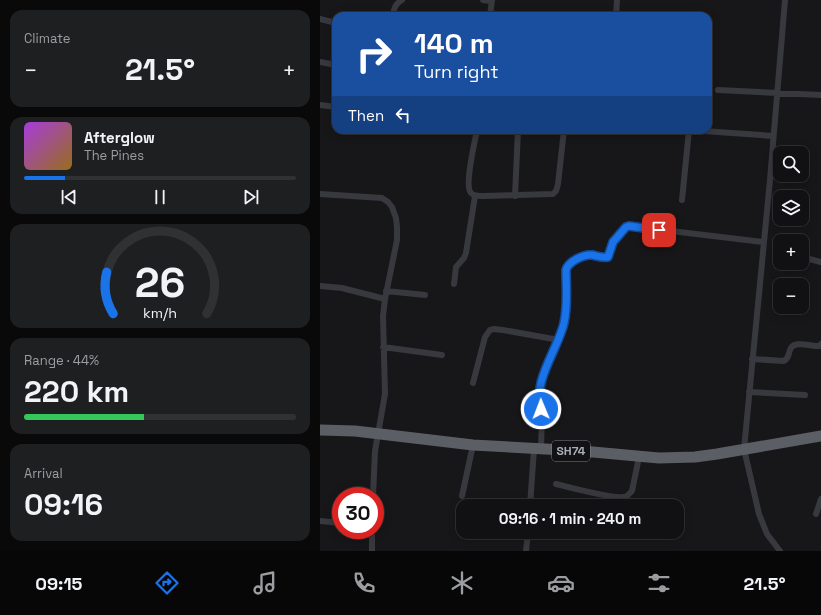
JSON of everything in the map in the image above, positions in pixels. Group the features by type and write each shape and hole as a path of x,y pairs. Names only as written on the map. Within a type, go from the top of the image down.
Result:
{"highway":[{"name":"SH74","path":"320,430 378,433 473,445 582,451 659,458 694,456 818,438"}],"street":[{"path":"394,12 396,4 402,0"},
{"path":"483,0 491,1 490,12"},
{"path":"616,12 617,0"},
{"path":"780,551 767,534 759,514 744,449 774,136 785,0"},
{"path":"320,19 332,22"},
{"path":"320,62 332,64"},
{"path":"718,90 821,95"},
{"path":"320,105 332,106"},
{"path":"712,132 774,136"},
{"path":"476,134 469,178 469,188 471,193 475,196 553,194 556,191 558,184 564,134"},
{"path":"515,196 518,134"},
{"path":"682,200 689,134"},
{"path":"320,194 382,198 392,207 396,218 397,240 386,291 383,316 385,394 375,451 373,487"},
{"path":"454,284 456,267 464,258 466,253 475,196"},
{"path":"531,499 542,416 538,398 545,372 562,332 567,303 567,265 590,255 608,257 613,242 626,227 629,226 763,242"},
{"path":"809,259 821,262"},
{"path":"320,286 342,288 385,299"},
{"path":"386,291 425,295"},
{"path":"474,383 485,337 490,330 503,330 559,340"},
{"path":"752,359 784,361 789,355 792,345 820,346 821,344"},
{"path":"383,347 442,355"},
{"path":"749,392 805,395"},
{"path":"462,496 473,445"},
{"path":"556,484 607,496 628,496 632,491 639,457"},
{"path":"816,514 821,499"},
{"path":"320,522 332,523"},
{"path":"372,539 372,551"},
{"path":"526,551 527,539"}],"route":[{"path":"541,409 538,398 540,389 549,361 562,332 566,312 567,265 590,255 605,258 608,257 611,245 626,227 629,226 659,230"}]}
